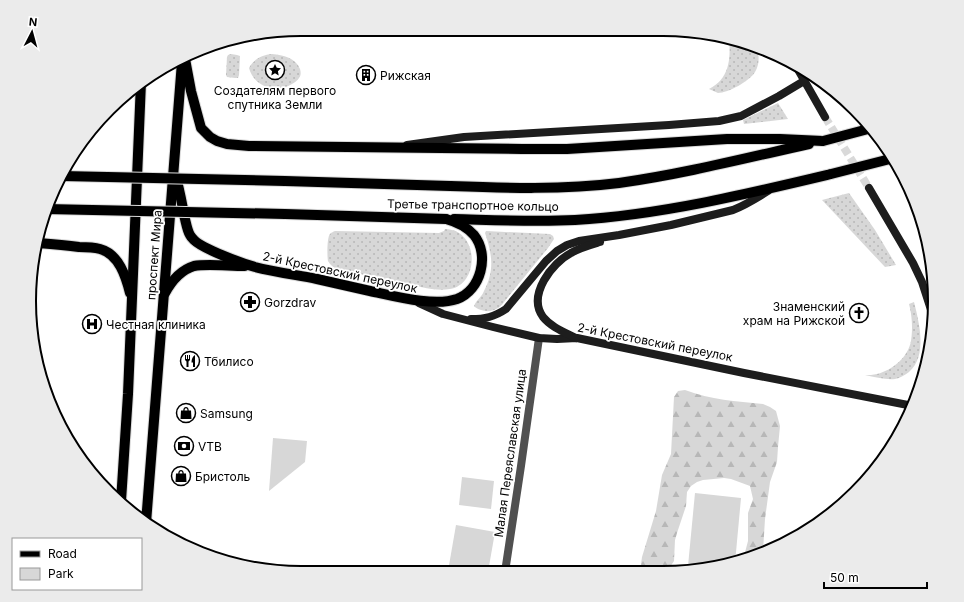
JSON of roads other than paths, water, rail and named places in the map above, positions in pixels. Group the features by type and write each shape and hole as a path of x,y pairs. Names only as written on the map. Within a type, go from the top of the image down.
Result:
{"main road":[{"path":"186,62 191,91 201,128 210,137 227,144 249,146 530,149 575,148 727,139 823,141"},
{"name":"проспект Мира","path":"147,516 182,64"},
{"path":"801,75 825,117"},
{"path":"389,148 464,137 719,122 746,113 804,81"},
{"name":"проспект Мира","path":"121,495 126,428 141,91"},
{"name":"Третье транспортное кольцо","path":"67,176 539,188 572,187 618,183 675,173 823,141 865,130"},
{"name":"Третье транспортное кольцо","path":"53,209 446,219 574,220 623,216 682,207 775,187 887,160"},
{"name":"2-й Крестовский переулок","path":"174,166 190,236 196,242 208,248 254,266 419,302 443,314 539,338 577,338 907,405"},
{"path":"462,319 478,319 499,314 506,309 546,260 567,245 579,241 671,225 741,207 775,187"},
{"path":"869,188 913,263 928,300"},
{"path":"401,298 438,302 457,299 466,294 479,277 482,266 482,256 480,245 475,236 463,225 446,219"},
{"path":"577,338 557,329 542,316 538,303 538,295 541,286 546,276 562,258 572,252 619,235"},
{"path":"42,243 95,248 101,249 110,254 122,270 132,302"},
{"name":"2-й Крестовский переулок","path":"164,295 168,287 176,278 187,269 194,266 254,266"}],"street":[{"name":"Малая Переяславская улица","path":"506,566 539,338"}],"tunnel":[{"path":"825,117 869,188"}],"place":[{"name":"Создателям первого спутника Земли","path":"275,70"},
{"name":"Рижская","path":"366,75"},
{"name":"Gorzdrav","path":"250,302"},
{"name":"Знаменский храм на Рижской","path":"859,313"},
{"name":"Честная клиника","path":"92,324"},
{"name":"Тбилисо","path":"190,361"},
{"name":"Samsung","path":"186,413"},
{"name":"VTB","path":"184,446"},
{"name":"Бристоль","path":"181,476"}]}
